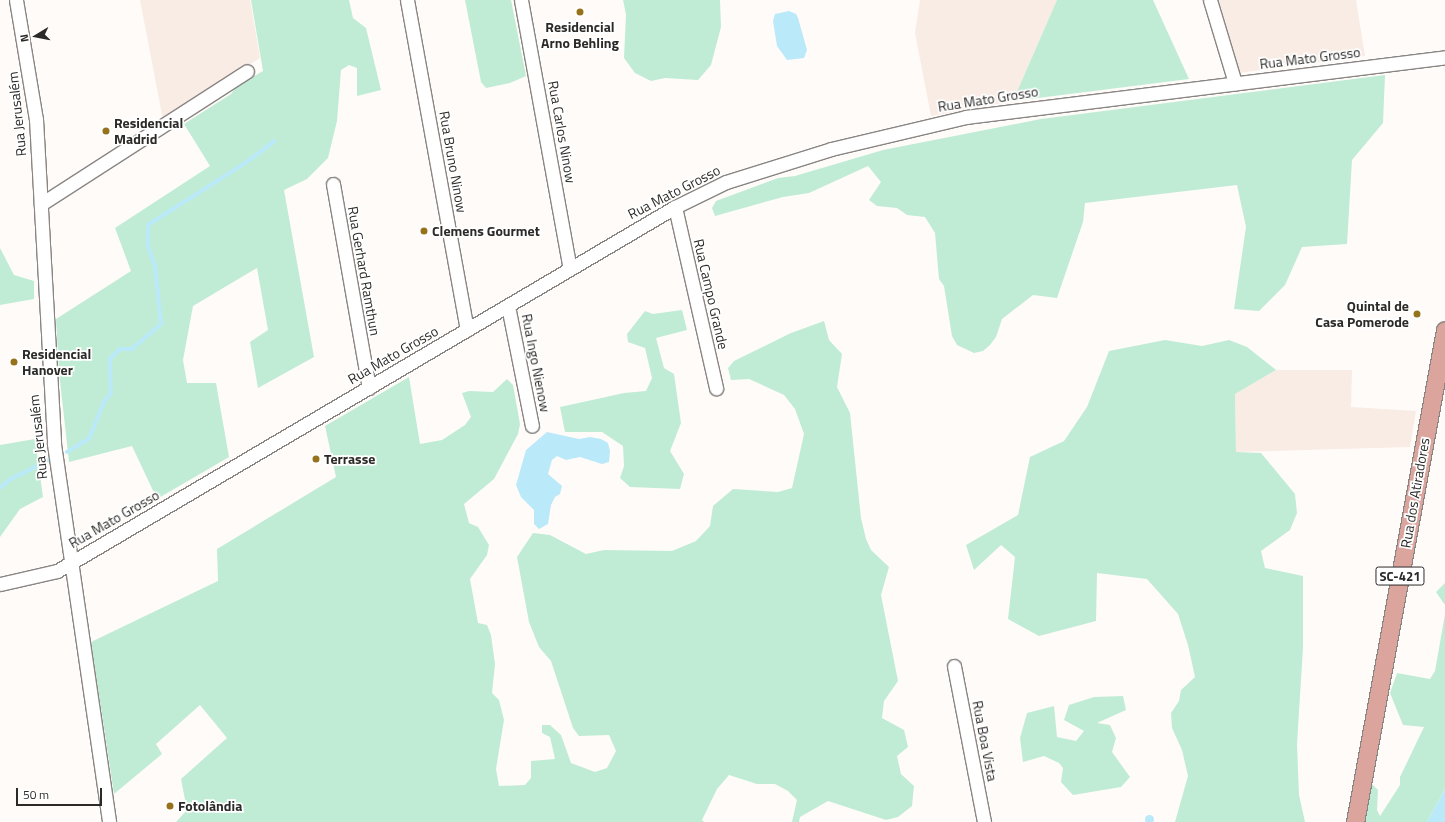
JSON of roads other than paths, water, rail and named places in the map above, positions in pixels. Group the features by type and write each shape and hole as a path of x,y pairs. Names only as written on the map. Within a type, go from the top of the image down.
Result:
{"main road":[{"name":"Rua dos Atiradores","path":"1355,822 1445,330"}],"street":[{"name":"Rua Jerusalém","path":"16,0 34,106 41,204 50,402 70,564 109,822"},
{"name":"Rua Bruno Ninow","path":"407,0 467,330"},
{"name":"Rua Carlos Ninow","path":"521,0 570,269"},
{"path":"1210,0 1235,83"},
{"name":"Rua Mato Grosso","path":"0,584 46,575 70,564 675,207 709,190 768,168 928,126 1003,111 1445,57"},
{"path":"41,204 247,71"},
{"name":"Rua Gerhard Ramthun","path":"333,184 369,388"},
{"name":"Rua Campo Grande","path":"675,207 716,388"},
{"name":"Rua Ingo Nienow","path":"508,306 532,426"},
{"name":"Rua Boa Vista","path":"954,666 984,822"}],"water":[{"path":"789,11 796,14 798,18 807,50 804,58 787,60 777,46 773,21 775,14"},
{"path":"547,432 579,439 590,437 601,439 608,443 610,451 609,462 602,464 580,457 566,460 557,456 552,460 548,474 562,486 560,494 555,497 551,505 548,524 539,529 534,524 534,510 521,497 516,485 526,450"},
{"path":"1445,789 1445,822 1427,822"},
{"path":"1149,814 1154,819 1149,824 1144,819"}],"waterway":[{"path":"67,452 89,439 104,402 111,393 110,359 120,349 132,349 161,324 155,266 148,247 148,225 247,162 274,142"},
{"path":"0,488 11,479 49,460"}],"place":[{"name":"Residencial Arno Behling","path":"580,12"},
{"name":"Residencial Madrid","path":"106,131"},
{"name":"Clemens Gourmet","path":"424,231"},
{"name":"Quintal de Casa Pomerode","path":"1417,314"},
{"name":"Residencial Hanover","path":"14,362"},
{"name":"Terrasse","path":"316,459"},
{"name":"Fotolândia","path":"170,806"}]}
